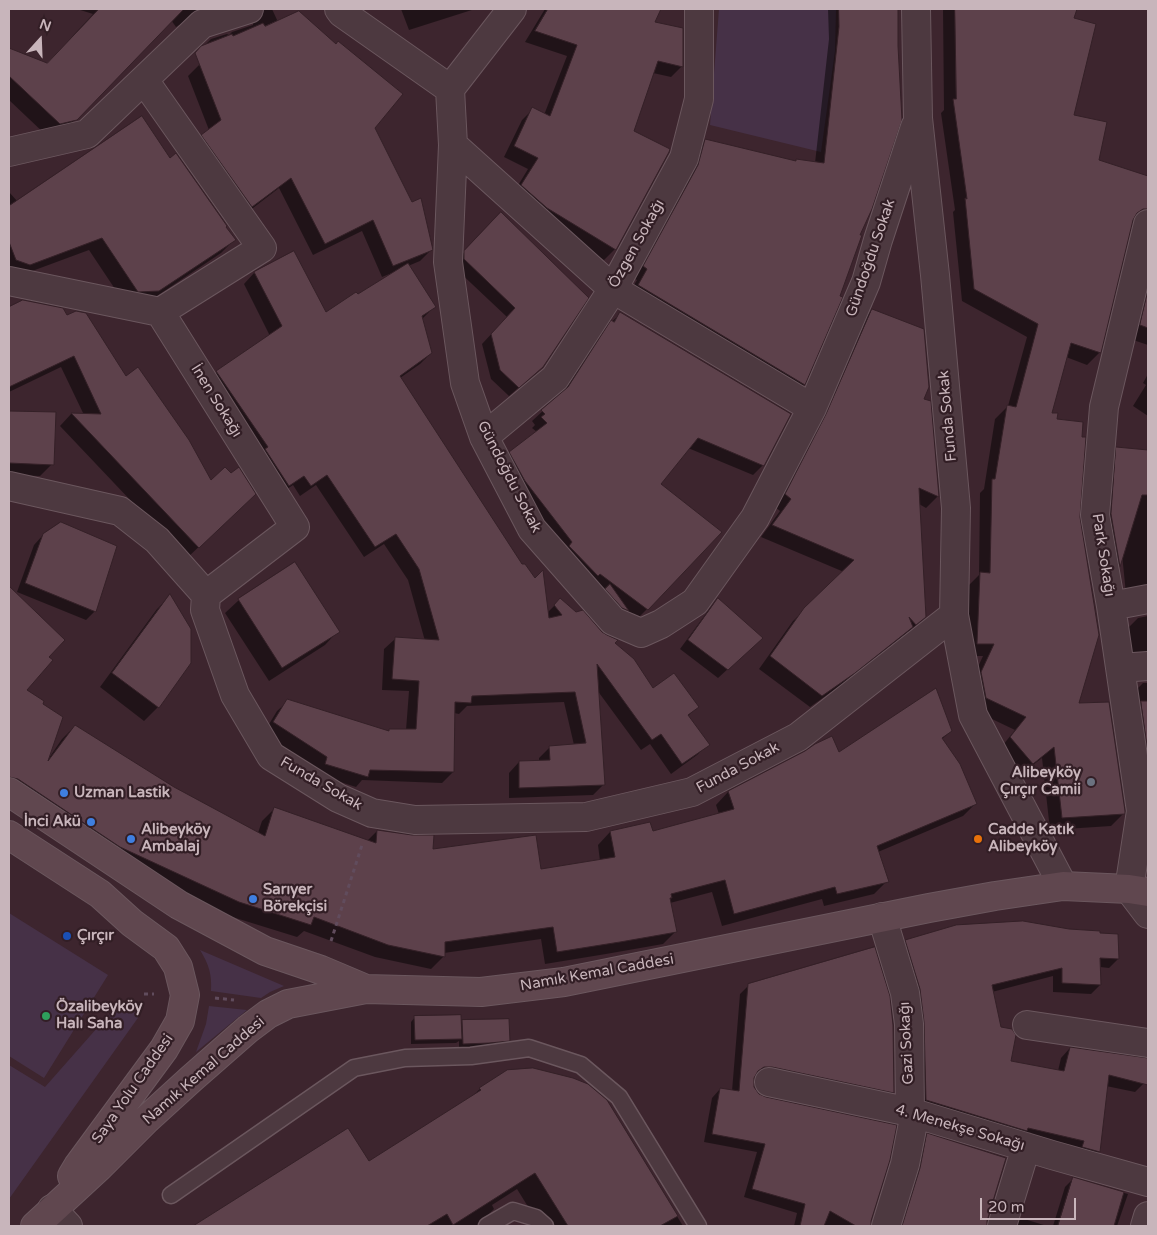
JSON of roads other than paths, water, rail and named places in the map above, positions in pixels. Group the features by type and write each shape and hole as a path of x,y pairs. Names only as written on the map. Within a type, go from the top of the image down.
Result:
{"main road":[{"path":"9,792 178,905 265,951 322,970 366,989"},
{"name":"Saya Yolu Caddesi","path":"9,835 100,894 132,923 166,948 178,967 185,995 180,1022 164,1049 78,1166 52,1221"},
{"name":"Namık Kemal Caddesi","path":"52,1221 99,1167 191,1078 248,1029 268,1014 288,1004 366,989 481,992 564,982 995,896 1063,886 1139,891"}],"street":[{"path":"9,152 87,134 202,24 249,9"},
{"path":"339,9 350,19 450,89 512,9"},
{"name":"Özgen Sokağı","path":"484,437 555,378 613,289 684,158 699,100 699,9"},
{"name":"Funda Sokak","path":"206,595 205,610 235,695 271,756 338,798 372,813 415,820 586,817 692,792 798,737 954,615 956,508 936,275 918,118 916,9"},
{"path":"9,281 160,312 262,248 144,80"},
{"name":"Gündoğdu Sokak","path":"450,89 453,146 448,262 465,383 484,437 532,529 613,621 641,632 661,624 695,602 755,518 812,408 866,282 918,118"},
{"path":"453,146 613,289 812,408"},
{"name":"Park Sokağı","path":"1139,891 1141,811 1111,606 1095,515 1104,407 1148,224"},
{"name":"İnen Sokağı","path":"160,312 295,527 206,595"},
{"path":"9,486 120,511 157,540 206,595"},
{"path":"1111,606 1148,599"},
{"path":"954,615 973,715 1063,886"},
{"path":"1120,668 1148,666"},
{"path":"1139,891 1148,914"},
{"name":"Gazi Sokağı","path":"882,918 904,993 908,1024 910,1112 914,1118 905,1164 886,1226"},
{"path":"1027,1025 1148,1043"},
{"name":"4. Menekşe Sokağı","path":"769,1082 910,1112 1148,1182"},
{"path":"1002,1226 1026,1147"},
{"path":"1146,1226 1148,1216"}],"lane":[{"path":"171,1195 354,1068 405,1058 471,1056 529,1048 580,1065 619,1097 698,1226"},
{"path":"487,1226 513,1211 536,1218 545,1226"}],"place":[{"name":"Alibeyköy Çırçır Camii","path":"1091,782"},
{"name":"Uzman Lastik","path":"64,793"},
{"name":"İnci Akü","path":"91,822"},
{"name":"Alibeyköy Ambalaj","path":"131,839"},
{"name":"Cadde Katık Alibeyköy","path":"978,839"},
{"name":"Sarıyer Börekçisi","path":"253,899"},
{"name":"Çırçır","path":"67,936"},
{"name":"Özalibeyköy Halı Saha","path":"46,1016"}]}
